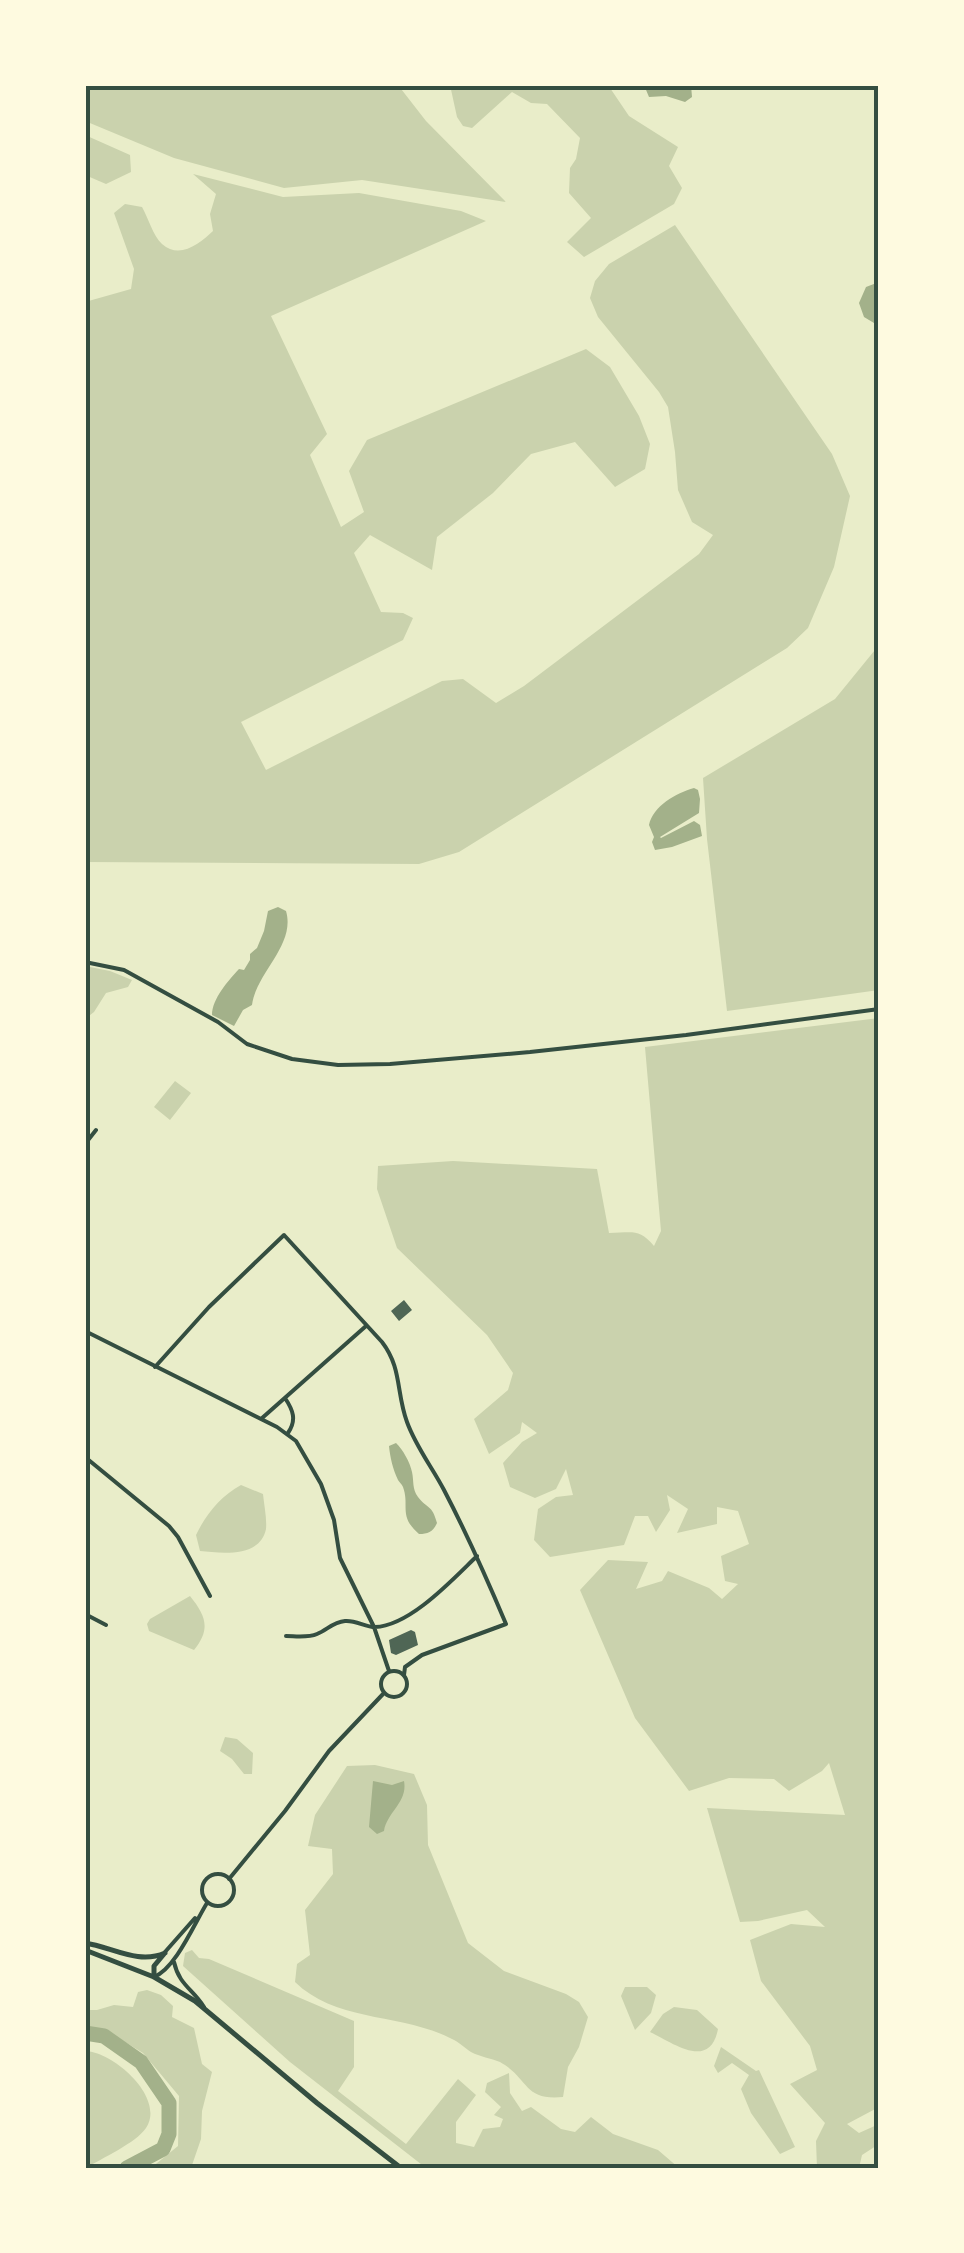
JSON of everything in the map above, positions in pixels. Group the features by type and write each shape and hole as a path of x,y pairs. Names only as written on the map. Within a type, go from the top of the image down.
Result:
{"main road":[{"path":"85,1947 143,1958 165,1953"},
{"path":"85,1947 184,1994 400,2168"},
{"path":"154,1977 154,1966 165,1953"}],"street":[{"path":"85,962 124,970 218,1022 248,1044 292,1059 338,1065 530,1052 879,1008"},
{"path":"85,1144 96,1130"},
{"path":"155,1368 209,1306 284,1235 394,1358 406,1422 478,1556 506,1624 422,1655 406,1667 404,1675"},
{"path":"261,1419 366,1326"},
{"path":"85,1331 288,1433 321,1484 334,1520 344,1571 374,1627 390,1671"},
{"path":"285,1398 294,1418 288,1433"},
{"path":"85,1457 178,1537 210,1596"},
{"path":"286,1636 315,1636 344,1621 374,1627 400,1620 424,1606 478,1556"},
{"path":"85,1614 106,1625"},
{"path":"390,1671 404,1675 404,1693 392,1697 384,1693 382,1677 390,1671"},
{"path":"230,1878 329,1751 384,1693"},
{"path":"222,1874 230,1878 234,1895 229,1902 222,1906 207,1903 202,1894 207,1878 222,1874"},
{"path":"154,1977 164,1973 207,1903"},
{"path":"165,1953 202,1911"},
{"path":"174,1959 180,1980 207,2011"}],"shaded area":[{"path":"85,85 398,85 426,121 506,202 362,180 284,188 174,158 85,121"},
{"path":"450,85 608,85 629,116 678,147 669,166 682,188 674,204 584,257 567,242 591,218 569,193 570,168 580,138 547,104 531,103 512,92 472,128 463,126"},
{"path":"644,85 691,85 692,97 685,102 666,96 649,97"},
{"path":"85,135 130,155 131,172 106,184 85,175"},
{"path":"193,174 283,197 359,193 461,211 486,221 271,316 327,434 310,455 341,527 364,512 349,471 367,440 586,349 610,367 639,416 650,444 645,469 615,487 575,442 531,454 493,493 437,537 432,570 370,535 354,553 381,612 403,613 413,618 403,640 241,722 266,770 442,681 463,679 496,703 699,554 713,535 692,522 678,490 668,407 598,317 590,298 595,281 609,264 675,225 832,454 850,496 834,567 808,628 787,648 459,852 419,864 85,862 85,302 131,289 134,269 114,213 125,204 142,207 156,236 169,249 189,248 213,231 210,214 216,194"},
{"path":"879,282 879,326 864,317 859,303 866,287"},
{"path":"879,645 879,990 727,1011 703,778 835,699"},
{"path":"694,788 700,799 699,813 660,837 694,821 700,825 702,836 655,850 651,818 660,806"},
{"path":"278,907 286,911 288,923 281,947 260,982 252,1005 243,1010 234,1026 212,1015 215,1003 221,990 239,969 244,970 257,948 268,911"},
{"path":"85,966 132,980 128,987 106,993 85,1019"},
{"path":"879,1018 879,2107 847,2124 859,2133 879,2124 879,2144 862,2155 859,2168 817,2168 816,2141 825,2123 790,2084 817,2070 810,2046 761,1981 750,1940 791,1924 825,1927 807,1910 740,1922 707,1808 845,1815 829,1763 789,1791 774,1779 729,1778 689,1791 635,1718 580,1590 608,1560 648,1562 636,1589 662,1581 668,1571 709,1588 722,1599 738,1584 725,1581 721,1556 749,1544 738,1511 717,1507 717,1524 677,1533 688,1509 667,1495 670,1510 656,1532 648,1516 635,1516 624,1545 550,1557 534,1540 538,1509 556,1497 573,1495 566,1469 556,1489 535,1498 510,1487 503,1463 522,1442 537,1433 522,1422 520,1433 489,1454 474,1419 508,1390 513,1373 487,1335 397,1248 377,1189 378,1166 453,1161 597,1169 609,1233 639,1234 654,1246 661,1231 645,1047"},
{"path":"175,1081 191,1093 170,1120 154,1107"},
{"path":"396,1443 410,1464 416,1494 435,1517 437,1523 428,1533 419,1534 407,1516 403,1486 389,1450"},
{"path":"241,1485 263,1494 266,1529 262,1538 239,1552 200,1551 196,1535 204,1520"},
{"path":"190,1596 204,1623 203,1636 194,1650 149,1631 147,1624"},
{"path":"225,1737 237,1739 253,1753 252,1774 244,1774 220,1751"},
{"path":"375,1765 414,1774 427,1805 428,1845 468,1943 504,1971 579,2002 588,2017 568,2067 563,2097 533,2092 500,2062 474,2054 455,2040 413,2025 330,2005 295,1982 297,1964 310,1955 305,1910 333,1874 332,1849 308,1846 315,1815 347,1766"},
{"path":"373,1781 392,1785 404,1781 400,1801 384,1831 377,1834 369,1827"},
{"path":"192,1950 199,1958 354,2021 354,2067 338,2091 406,2144 458,2079 476,2095 456,2122 456,2143 474,2147 483,2129 500,2127 503,2119 494,2115 501,2107 485,2092 487,2083 509,2073 510,2093 522,2111 531,2107 561,2129 575,2132 591,2117 613,2134 658,2150 679,2168 426,2168 290,2062 183,1966 185,1953"},
{"path":"625,1987 647,1987 656,1995 651,2013 635,2030 621,1996"},
{"path":"147,1990 161,1995 173,2006 172,2017 194,2028 202,2064 212,2072 202,2111 201,2139 191,2168 151,2168 178,2146 179,2096 143,2053 107,2031 85,2028 85,2010 114,2005 133,2007 138,1992"},
{"path":"674,2007 697,2010 718,2029 707,2049 690,2050 650,2032 663,2014"},
{"path":"721,2047 759,2070 795,2147 780,2154 751,2113 741,2089 749,2075 732,2063 718,2073 714,2066"},
{"path":"85,2051 110,2059 134,2079 149,2103 150,2116 146,2128 135,2139 86,2168"}],"building":[{"path":"404,1300 412,1310 399,1321 391,1311"},
{"path":"411,1630 418,1645 396,1655 391,1653 389,1640"}],"waterway":[{"path":"85,2033 104,2036 141,2062 169,2103 169,2134 163,2149 127,2168"}]}
